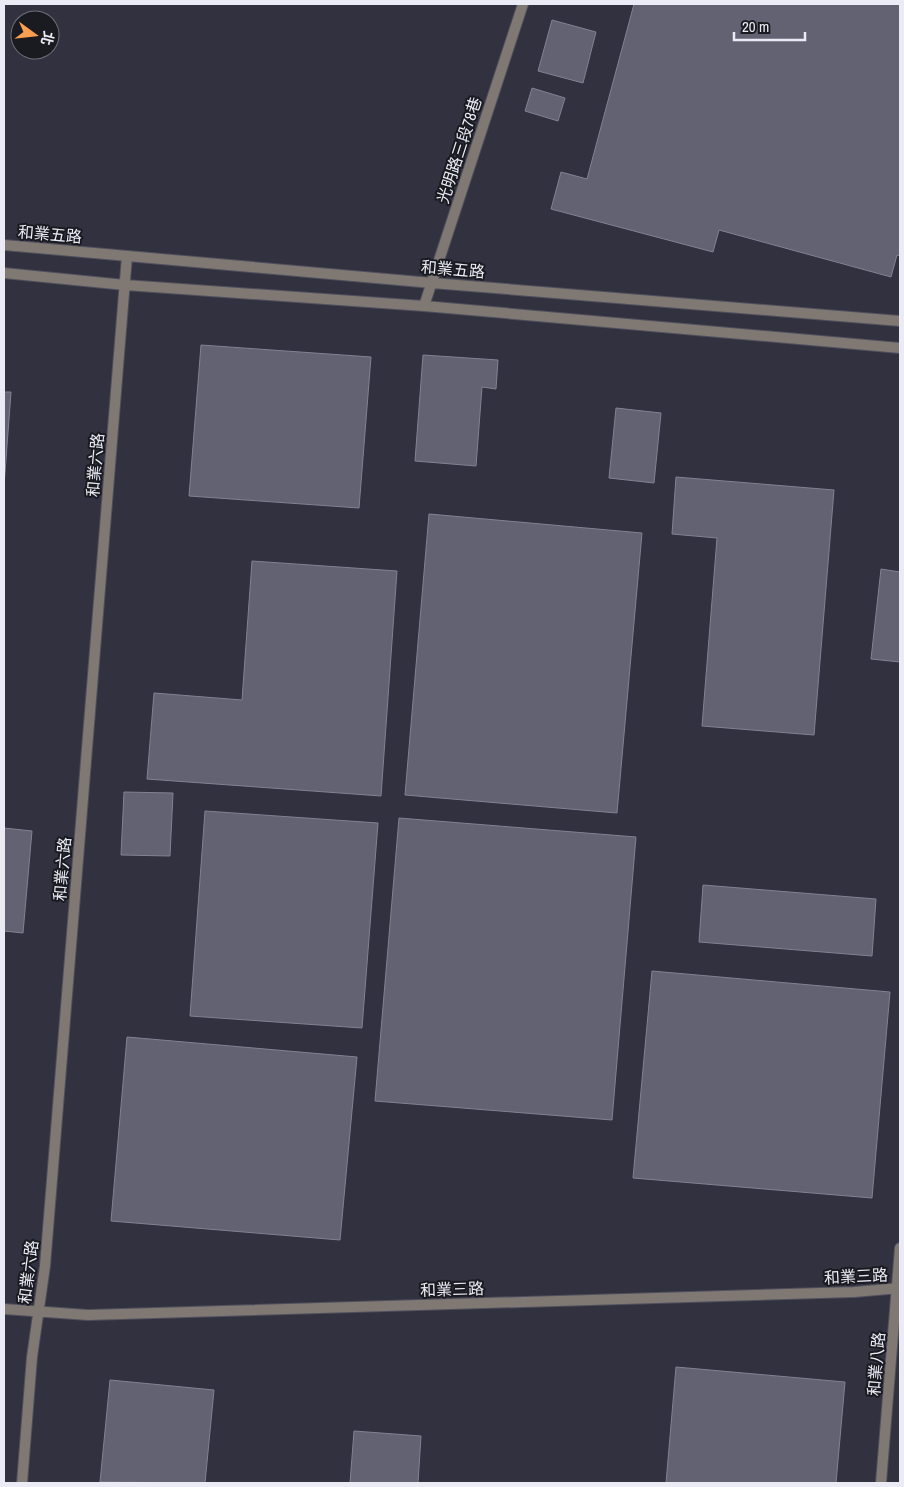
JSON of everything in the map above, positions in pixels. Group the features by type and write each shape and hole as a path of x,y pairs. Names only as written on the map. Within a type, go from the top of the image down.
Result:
{"street":[{"name":"光明路三段78巷","path":"424,306 524,4"},
{"name":"和業五路","path":"4,245 432,283 900,321"},
{"name":"和業六路","path":"22,1483 32,1357 45,1261 127,256"},
{"path":"4,273 125,285 424,306 900,348"},
{"name":"和業八路","path":"881,1483 900,1248"},
{"name":"和業三路","path":"4,1310 88,1315 854,1292 898,1288"}],"building":[{"path":"634,4 900,4 900,256 897,255 891,277 719,230 713,252 551,209 561,172 587,179"},
{"path":"552,20 596,32 583,83 538,71"},
{"path":"532,88 565,98 558,121 525,111"},
{"path":"201,345 371,357 359,508 189,496"},
{"path":"423,355 498,360 496,389 482,387 476,466 415,461"},
{"path":"4,392 11,392 4,486"},
{"path":"616,408 661,413 654,483 609,478"},
{"path":"676,477 834,490 814,735 702,726 717,538 672,534"},
{"path":"429,514 642,533 617,813 405,795"},
{"path":"252,561 397,571 381,796 147,779 154,693 242,700"},
{"path":"881,569 900,572 900,662 871,659"},
{"path":"124,792 173,793 170,856 121,855"},
{"path":"205,811 378,823 362,1028 190,1016"},
{"path":"399,818 636,837 612,1120 375,1101"},
{"path":"4,828 32,831 23,933 4,931"},
{"path":"703,885 876,899 872,956 699,942"},
{"path":"652,971 890,992 872,1198 633,1178"},
{"path":"127,1037 357,1057 340,1240 111,1221"},
{"path":"676,1367 845,1382 836,1483 666,1483"},
{"path":"110,1380 214,1390 205,1483 100,1482"},
{"path":"354,1431 421,1436 418,1483 350,1483"}]}
